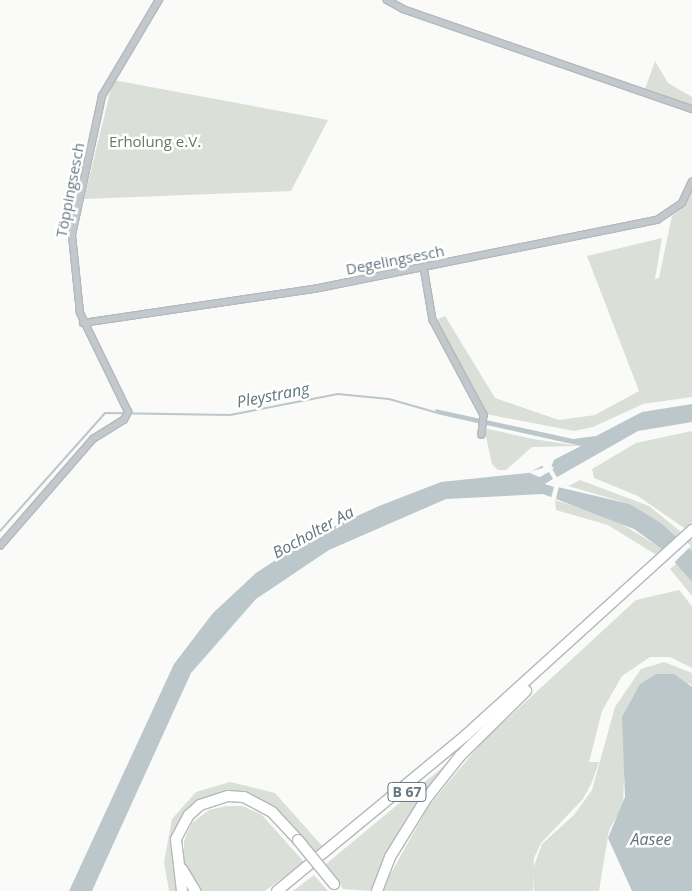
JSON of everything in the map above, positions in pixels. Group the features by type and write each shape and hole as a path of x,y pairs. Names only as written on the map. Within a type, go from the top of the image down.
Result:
{"highway":[{"name":"B 67","path":"277,891 466,735 631,594 692,530"},
{"name":"B 67","path":"377,891 390,857 426,798 460,756 526,691 692,539"},
{"name":"B 67","path":"285,891 526,691"},
{"path":"182,891 176,839 189,815 214,800 244,797 258,803 296,841 335,888"},
{"path":"195,891 183,873 179,846 184,828 207,808 232,801 258,808 296,841"},
{"name":"B 67","path":"271,891 306,867"}],"street":[{"name":"Töppingsesch","path":"0,546 93,439 124,420 127,403 83,323 72,236 99,108 107,84 160,0"},
{"path":"387,0 403,10 692,109"},
{"name":"Degelingsesch","path":"83,323 314,289 657,220 682,204 692,182"},
{"path":"424,267 433,320 484,417 482,435"}],"green space":[{"path":"655,61 668,83 692,97 692,106 645,89"},
{"name":"Erholung e.V.","path":"113,80 328,120 291,191 84,199"},
{"path":"692,189 692,397 643,404 593,427 574,431 486,414 436,320 445,316 495,398 559,420 595,415 639,391 587,256 662,238 655,279 659,278 672,216 684,207"},
{"path":"484,428 533,439 580,446 532,447 506,470 498,470 492,464"},
{"path":"692,431 692,525 687,530 638,496 594,478 592,469 636,443"},
{"path":"580,480 649,506 692,541 692,551 661,523 630,504 568,486"},
{"path":"555,500 612,518 664,550 658,556 608,525 556,510"},
{"path":"677,563 692,582 692,596 670,569"},
{"path":"679,590 692,606 692,668 670,657 650,657 622,676 602,711 589,762 599,762 592,782 583,799 541,843 534,858 533,891 381,891 428,807 482,742 636,600"},
{"path":"664,662 692,673 692,687 689,683 624,778 623,806 609,830 599,891 534,891 533,869 542,844 574,815 592,790 615,707 641,669"},
{"path":"455,757 389,852 371,891 343,889 326,864"},
{"path":"230,782 275,793 323,847 316,853 261,799 215,794 196,804 173,850 180,891 169,891 164,862 172,819 196,792"},
{"path":"226,806 242,806 261,814 304,862 265,891 201,891 184,871 184,841 192,823 209,810"},
{"path":"314,875 328,891 293,891"}],"water":[{"path":"692,404 692,422 638,431 545,484 630,504 661,523 692,551 692,582 666,552 634,529 543,494 446,499 329,550 256,599 191,673 92,891 69,891 174,664 213,613 256,573 309,538 379,506 441,482 528,473 581,446 437,414 435,409 573,439 596,436 642,412","holes":["550,465 554,468 540,477 534,472"]},
{"name":"Aasee","path":"656,674 674,674 692,687 692,891 632,891 608,838 625,797 622,717 640,684"}],"pier":[{"path":"550,458 554,460 551,467 558,479 551,483 559,486 556,499 551,498 554,487 545,484 553,479 549,472 539,477 528,472 543,468 542,461"},
{"path":"681,536 691,546 674,563 664,553"}],"waterway":[{"name":"Pleystrang","path":"0,531 105,413 230,415 338,394 389,399 438,413"}],"water label":[{"name":"Bocholter Aa","path":"313,532"}]}
